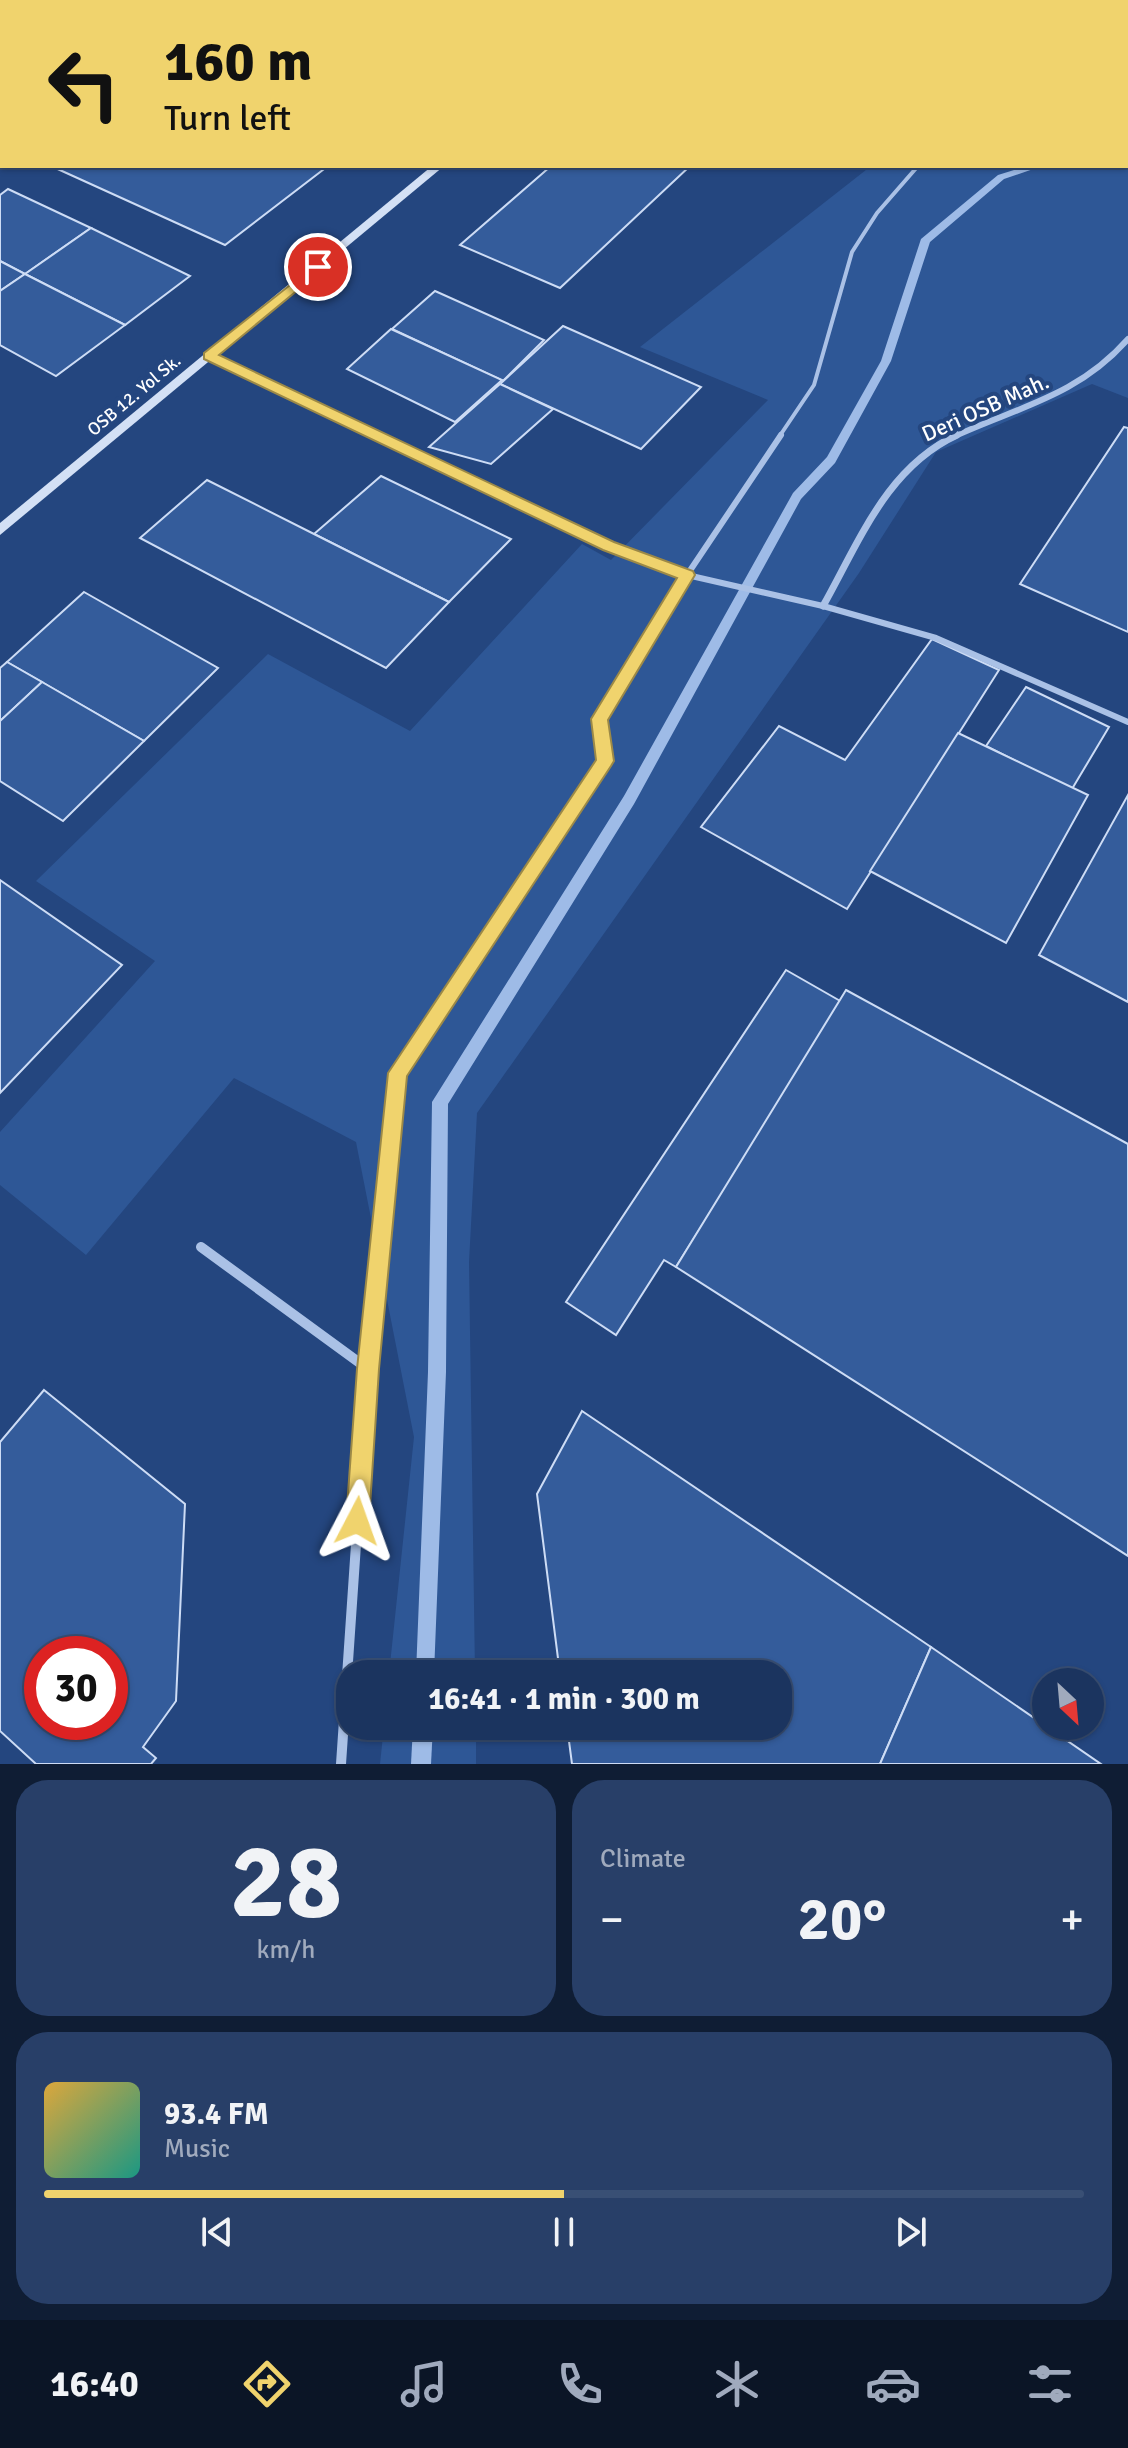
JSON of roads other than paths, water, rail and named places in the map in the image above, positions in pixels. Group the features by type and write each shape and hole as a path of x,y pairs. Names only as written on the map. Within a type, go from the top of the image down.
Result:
{"street":[{"name":"OSB 12. Yol Sk.","path":"0,530 437,168"},
{"name":"Deri OSB Mah.","path":"823,606 896,480 915,459 941,444 1064,391 1095,373 1118,353 1128,339"},
{"path":"201,1247 368,1369 341,1764"}],"lane":[{"path":"368,1369 397,1073 605,761 599,719 687,575 814,385 826,356 847,265 878,214 916,168"},
{"path":"209,356 609,546 687,575 823,606 936,638 1128,722"}],"waterway":[{"path":"426,1660 437,1372 440,1102 629,800 797,496 831,460 886,361 925,241 1001,177 1030,168"},
{"path":"421,1764 422,1740"}]}
